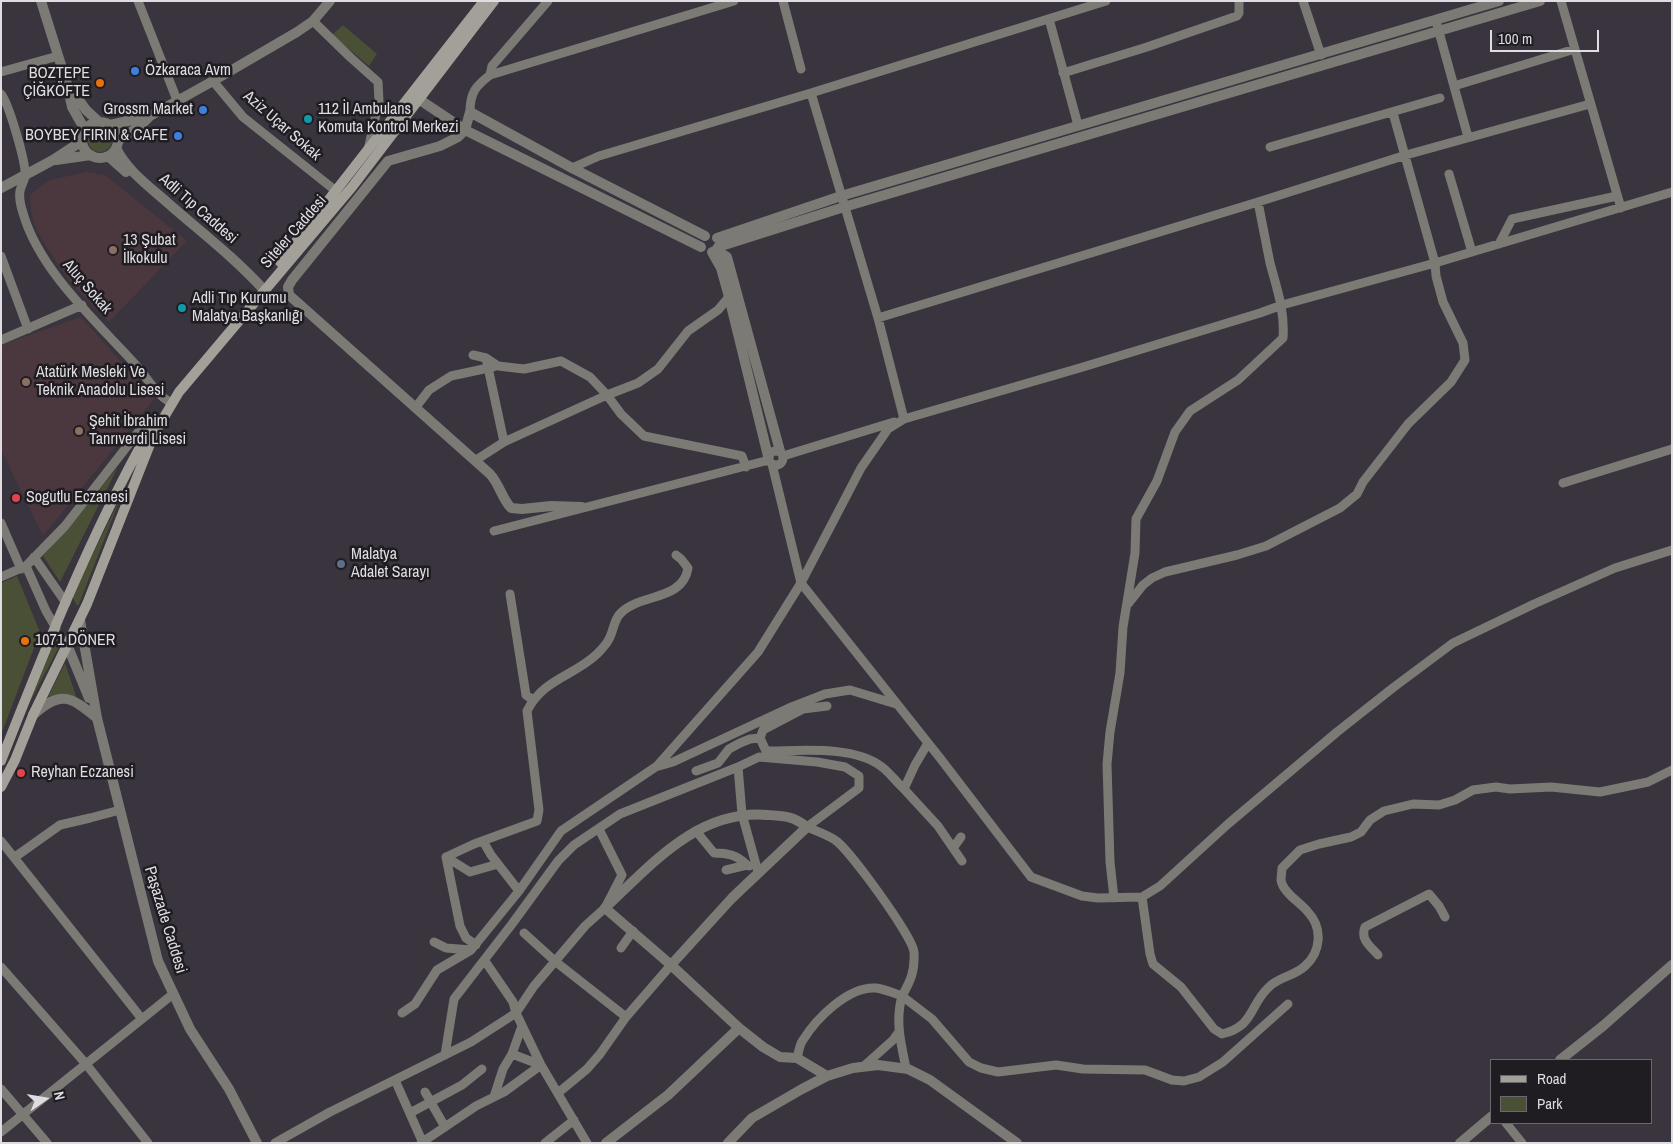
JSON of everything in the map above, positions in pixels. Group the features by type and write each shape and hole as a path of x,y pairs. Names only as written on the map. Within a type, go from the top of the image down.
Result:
{"main road":[{"name":"Siteler Caddesi","path":"1,787 16,760 33,716 80,620 154,434 179,392 261,290 484,1"},
{"name":"Siteler Caddesi","path":"1,761 66,604 121,482 156,419 186,374 352,187 494,1"},
{"path":"66,604 80,620"},
{"path":"56,628 68,647"}],"street":[{"path":"41,1 67,84 72,107 85,130"},
{"path":"138,1 178,100"},
{"path":"53,160 90,155 102,158 108,156 117,144 150,116 213,81 312,21 330,1"},
{"path":"490,75 492,66 548,1"},
{"path":"582,507 511,508 505,502 498,482 476,460 289,295 288,287 388,162 440,146 458,137 465,130 470,112 470,99 477,85 490,75 734,1"},
{"path":"783,1 801,69"},
{"path":"572,168 600,156 811,93 1106,1"},
{"path":"1063,73 1163,42 1237,16 1239,13 1239,1"},
{"path":"1303,1 1320,55"},
{"path":"420,100 465,130 701,247 706,252 841,196 1499,1"},
{"path":"716,247 844,207 1540,1"},
{"path":"1561,1 1621,208"},
{"path":"1049,19 1078,125"},
{"path":"1436,20 1468,137"},
{"path":"312,21 378,82 379,101 367,152"},
{"path":"1454,86 1575,49"},
{"path":"1,72 58,56"},
{"name":"Aziz Uçar Sokak","path":"213,81 243,117 336,191"},
{"path":"67,84 86,110 99,122 110,125 150,116"},
{"path":"811,93 878,318 904,419"},
{"path":"1,94 12,116 26,175"},
{"path":"1270,147 1440,98"},
{"path":"878,318 1406,155 1590,104"},
{"path":"470,112 572,168 705,236 712,235 801,583 1031,877 1082,896 1098,898 1142,897 1160,886 1228,824 1337,732 1453,643 1614,568 1672,550"},
{"path":"1126,606 1143,585 1165,572 1237,556 1266,546 1340,508 1357,494 1363,482 1408,424 1451,382 1465,360 1462,343 1443,302 1436,276 1435,263 1393,112"},
{"path":"90,155 83,147 82,141 85,130 99,122"},
{"name":"Adli Tıp Caddesi","path":"110,125 114,130 123,161 261,290"},
{"path":"1,188 53,160 82,141"},
{"name":"Adli Tıp Caddesi","path":"108,156 261,290"},
{"path":"1449,174 1472,252"},
{"name":"Aluç Sokak","path":"26,175 20,191 22,212 33,239 46,263 139,369 160,396 168,401"},
{"path":"770,460 772,451 781,454 1092,365 1282,305 1435,263 1672,192"},
{"path":"1499,244 1512,219 1617,196"},
{"path":"1114,898 1110,862 1107,764 1110,732 1120,673 1126,606 1135,553 1136,519 1157,481 1175,432 1190,411 1238,380 1283,338 1282,305 1271,265 1258,202"},
{"path":"701,247 701,242 705,236"},
{"path":"716,247 727,257 781,454 781,463 776,465 770,460"},
{"path":"1,256 28,329"},
{"path":"476,460 504,442 607,395 638,383 658,369 688,332 718,310 729,297"},
{"path":"1,340 82,306"},
{"path":"472,354 486,358 498,366"},
{"path":"486,358 504,442"},
{"path":"416,407 429,390 452,376 498,366 524,369 561,361 590,377 621,414 644,436 742,456 746,467"},
{"path":"1,577 24,567 65,526 139,432 156,419"},
{"path":"402,1013 415,1004 437,970 473,948 519,891 561,831 657,766 758,652 801,583 860,468 888,430 904,419"},
{"path":"1563,482 1672,449"},
{"path":"494,531 770,460"},
{"path":"1,523 56,628"},
{"path":"446,857 537,820 539,816 527,711 533,700 549,685 596,655 608,641 619,615 632,605 658,596 678,586 686,577 688,568 676,555"},
{"path":"34,557 66,604"},
{"path":"510,594 526,695 533,700"},
{"name":"Paşazade Caddesi","path":"80,620 96,718 158,962 190,1029 229,1089 257,1143"},
{"name":"Paşazade Caddesi","path":"68,647 96,718"},
{"path":"657,766 673,762 789,708 825,694 850,690 896,704"},
{"path":"33,716 44,706 57,699 66,699 76,701 96,718"},
{"path":"827,706 804,710 763,730 760,738 766,751 842,752 862,755 882,767 904,789 938,826 962,861"},
{"path":"696,771 718,763 729,749 740,743 760,738"},
{"path":"904,789 928,743"},
{"path":"445,1055 454,999 558,861 574,845 620,814 738,767 759,756 817,762 845,768 859,776 859,788 806,827 758,872 672,964 626,1017 600,1054 558,1093"},
{"path":"738,767 742,814 758,872"},
{"path":"1142,897 1153,964 1181,987 1214,1029 1222,1034 1232,1032 1247,1021 1262,994 1270,985 1305,967 1316,954 1319,942 1317,929 1310,913 1288,893 1281,881 1282,868 1300,850 1351,837 1361,832 1370,820 1384,811 1413,804 1439,805 1473,790 1496,787 1510,789 1551,787 1600,792 1648,782 1672,770"},
{"path":"15,857 60,825 120,810"},
{"path":"275,1143 471,1042 516,1013 534,986 586,926 664,852 707,824 742,814 753,813 792,817 806,827 836,840 857,863 893,912 914,950 912,978 899,1005 898,1033 906,1068"},
{"path":"599,829 622,875 605,908"},
{"path":"696,830 714,853 739,856 758,872"},
{"path":"953,848 961,837"},
{"path":"1,841 142,1019"},
{"path":"483,841 519,891"},
{"path":"446,857 470,872 498,864"},
{"path":"446,857 460,926 473,948"},
{"path":"726,870 747,864"},
{"path":"1378,955 1364,938 1362,932 1365,927 1429,894 1446,916"},
{"path":"605,908 672,964 739,1028 763,1047 780,1057 797,1058 827,1076"},
{"path":"621,948 632,931"},
{"path":"524,932 556,962 626,1017"},
{"path":"434,942 446,948 473,948"},
{"path":"484,961 513,1002 516,1013 541,1064 587,1143"},
{"path":"1561,1059 1603,1026 1672,966"},
{"path":"1,967 86,1064 148,1143"},
{"path":"797,1058 801,1041 818,1020 843,998 861,990 875,988 902,996 932,1019 969,1062 981,1068 998,1072 1056,1065 1084,1069 1145,1070 1172,1080 1184,1082 1199,1077 1223,1062 1288,1004"},
{"path":"1,1132 173,994"},
{"path":"494,1097 503,1069 512,1054 522,1026"},
{"path":"606,1143 668,1095 739,1028"},
{"path":"864,1066 893,1040 898,1033"},
{"path":"512,1054 541,1064"},
{"path":"395,1080 422,1142 476,1106 525,1078 541,1064"},
{"path":"730,1142 752,1118 827,1076 864,1066 878,1065 906,1068 930,1080 1017,1143"},
{"path":"410,1113 462,1085 482,1069"},
{"path":"1,1089 46,1143"},
{"path":"425,1092 445,1127"},
{"path":"1460,1143 1490,1118"},
{"path":"545,1143 574,1120"},
{"path":"1507,1124 1522,1143"}],"shaded area":[{"name":"13 Şubat İlkokulu","path":"86,172 105,175 187,241 109,322 71,283 36,229 31,211 30,194 50,180"},
{"name":"Şehit İbrahim Tanrıverdi Lisesi","path":"81,317 154,399 43,536 1,450 1,345"}],"green space":[{"path":"343,25 377,54 369,66 332,35"},
{"path":"100,128 108,132 112,140 108,148 100,152 92,148 88,140 92,132"},
{"path":"118,467 60,582 43,556"},
{"path":"121,497 79,604 77,606 72,596"},
{"path":"17,576 40,632 1,735 1,583"},
{"path":"57,633 61,643 30,702 55,634"},
{"path":"65,663 77,699 54,695 48,697"}],"place":[{"name":"Özkaraca Avm","path":"135,71"},
{"name":"BOZTEPE ÇİĞKÖFTE","path":"100,83"},
{"name":"Grossm Market","path":"203,110"},
{"name":"112 İl Ambulans Komuta Kontrol Merkezi","path":"308,119"},
{"name":"BOYBEY FIRIN & CAFE","path":"178,136"},
{"name":"13 Şubat İlkokulu","path":"113,250"},
{"name":"Adli Tıp Kurumu Malatya Başkanlığı","path":"182,308"},
{"name":"Atatürk Mesleki Ve Teknik Anadolu Lisesi","path":"26,382"},
{"name":"Şehit İbrahim Tanrıverdi Lisesi","path":"79,431"},
{"name":"Sogutlu Eczanesi","path":"16,498"},
{"name":"Malatya Adalet Sarayı","path":"341,564"},
{"name":"1071 DÖNER","path":"25,641"},
{"name":"Reyhan Eczanesi","path":"21,773"}]}
